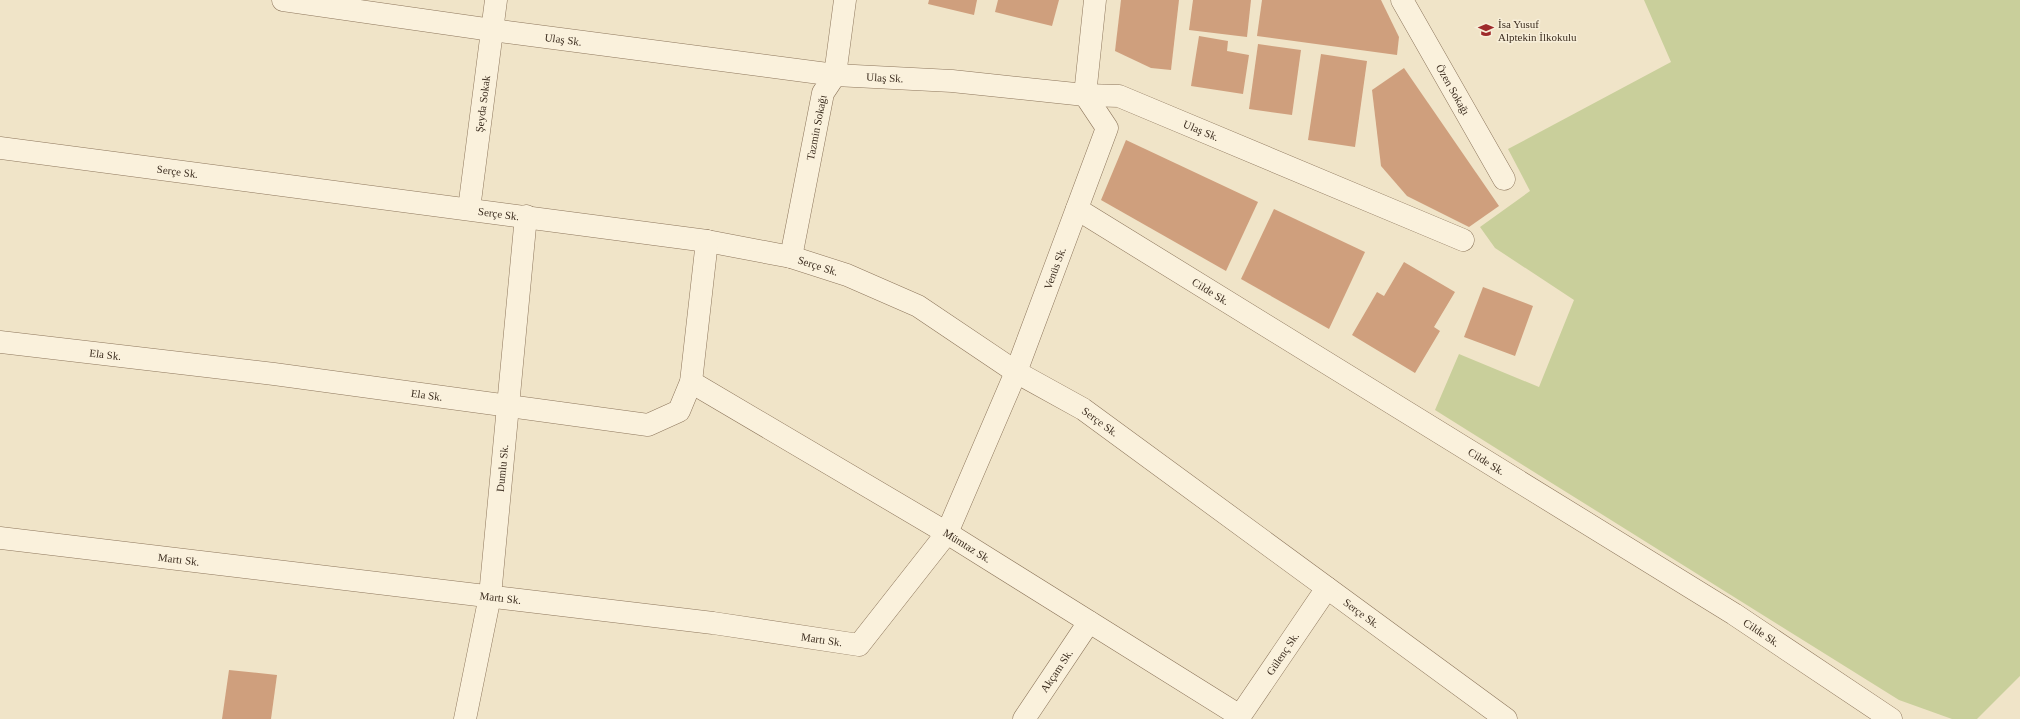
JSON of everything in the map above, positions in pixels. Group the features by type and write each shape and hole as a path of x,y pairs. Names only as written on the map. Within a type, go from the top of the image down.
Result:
{"street":[{"name":"Ulaş Sk.","path":"283,0 492,30 835,75 952,81 1085,95 1119,96 1463,240"},
{"name":"Şeyda Sokak","path":"469,208 496,0"},
{"name":"Tazmin Sokağı","path":"791,257 823,93 835,75 844,0"},
{"path":"1085,95 1095,0"},
{"name":"Özen Sokağı","path":"1402,0 1504,179"},
{"name":"Venüs Sk.","path":"947,533 1016,372 1107,128 1085,95"},
{"name":"Serçe Sk.","path":"0,148 469,208 708,241 791,257 846,275 918,306 1016,372 1084,409 1506,719"},
{"name":"Cilde Sk.","path":"1077,209 1728,610 1891,719"},
{"name":"Dumlu Sk.","path":"465,719 490,596 526,216"},
{"name":"Ela Sk.","path":"0,342 274,374 648,425 679,411 691,382 708,241"},
{"name":"Mümtaz Sk.","path":"691,382 947,533 1239,718"},
{"name":"Martı Sk.","path":"0,538 713,623 859,645 947,533"},
{"name":"Gülenç Sk.","path":"1239,718 1327,588"},
{"name":"Akçam Sk.","path":"1024,719 1089,622"}],"green space":[{"path":"1644,0 2020,0 2020,676 1977,719 1952,719 1899,700 1435,410 1459,354 1539,387 1574,300 1495,248 1480,227 1530,191 1508,149 1671,62"}],"building":[{"path":"929,0 977,0 974,15 928,4"},
{"path":"998,0 1059,0 1052,26 995,12"},
{"path":"1121,0 1179,0 1171,70 1151,68 1115,51"},
{"path":"1193,0 1251,0 1247,37 1189,30"},
{"path":"1262,0 1381,0 1399,37 1397,55 1257,36"},
{"path":"1199,36 1228,41 1227,51 1249,55 1243,94 1191,86"},
{"path":"1258,44 1301,50 1292,115 1249,109"},
{"path":"1321,54 1367,61 1355,147 1308,140"},
{"path":"1404,68 1499,206 1469,227 1407,196 1381,166 1372,90"},
{"path":"1126,140 1258,202 1226,271 1101,200"},
{"path":"1274,209 1365,252 1329,329 1241,279"},
{"path":"1404,262 1455,292 1434,327 1440,331 1415,373 1352,335 1377,292 1384,296"},
{"path":"1483,287 1533,306 1515,356 1464,337"},
{"path":"229,670 277,675 271,719 222,719"}],"place":[{"name":"İsa Yusuf Alptekin İlkokulu","path":"1486,30"}]}
